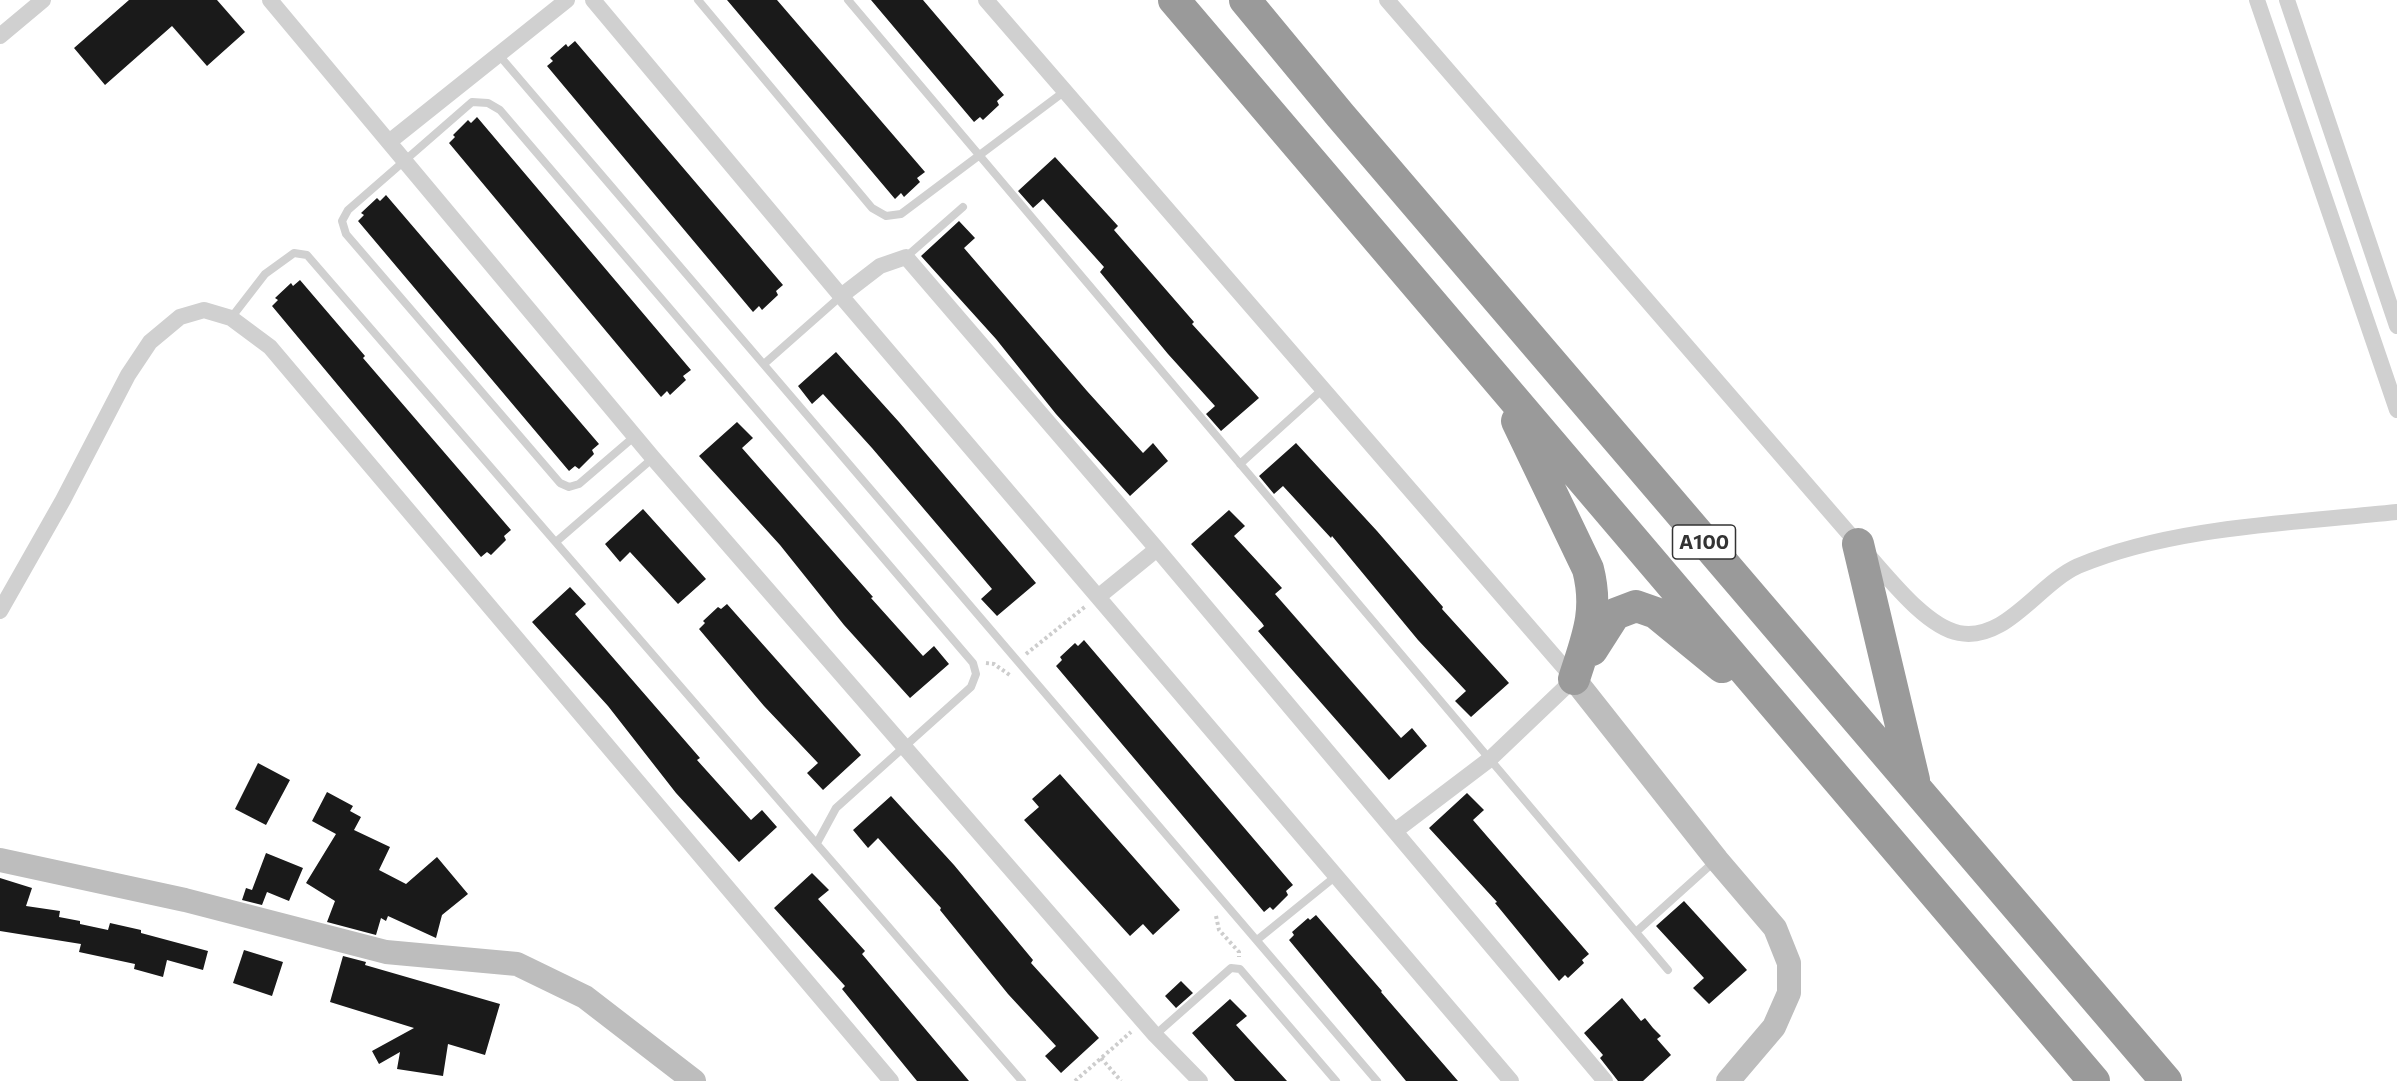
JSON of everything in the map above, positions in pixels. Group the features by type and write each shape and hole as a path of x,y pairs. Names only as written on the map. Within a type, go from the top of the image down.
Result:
{"highway":[{"name":"A100","path":"1174,0 2094,1081"},
{"name":"A100","path":"1245,0 1340,115 2166,1081"},
{"path":"1495,377 1588,569 1594,591 1592,623 1574,679"},
{"path":"1857,544 1916,787"},
{"path":"1574,679 1615,614 1636,606 1656,613 1782,715"}],"street":[{"path":"0,36 44,0"},
{"path":"270,0 653,458 1155,1035 1200,1081"},
{"path":"389,142 567,0"},
{"path":"593,0 841,296 1511,1081"},
{"path":"986,0 1574,679 1717,860 1775,928 1790,963 1789,993 1774,1027 1728,1081"},
{"path":"1387,0 1857,544 1932,622 1959,633 1974,634 2002,625 2050,582 2065,573 2128,550 2199,534 2397,512"},
{"path":"2257,0 2397,410"},
{"path":"2287,0 2397,326"},
{"path":"841,296 880,267 906,257 1157,549 1605,1081"},
{"path":"0,611 58,510 128,375 150,342 180,317 204,310 231,318 270,346 891,1081"},
{"path":"1098,597 1157,549"},
{"path":"1395,831 1490,759 1574,679"},
{"path":"0,860 185,900 386,952 517,964 585,996 694,1081"}],"lane":[{"path":"698,0 878,213 886,216 901,214 1065,91"},
{"path":"848,0 1668,970"},
{"path":"498,54 1377,1081"},
{"path":"635,436 579,484 569,487 560,483 346,234 342,221 348,210 472,102 488,103 500,110 974,663 976,674 970,687 836,807 817,843"},
{"path":"906,257 963,207"},
{"path":"231,318 265,274 294,253 307,255 557,541 1022,1081"},
{"path":"764,364 841,296"},
{"path":"1240,464 1323,389"},
{"path":"557,541 653,458"},
{"path":"1636,932 1717,860"},
{"path":"1257,940 1336,876"},
{"path":"1155,1035 1232,968 1240,969 1336,1081"}],"path":[{"path":"1019,661 1098,597"},
{"path":"974,663 994,663 1026,687 1036,680"},
{"path":"1223,900 1215,909 1219,930 1239,952 1240,969"},
{"path":"1075,1081 1143,1021"},
{"path":"1101,1058 1121,1081"}],"building":[{"path":"129,0 217,0 245,32 207,66 172,26 105,85 74,48"},
{"path":"727,0 777,0 925,172 917,178 920,182 904,197 901,193 895,199"},
{"path":"871,0 923,0 1004,95 997,101 999,105 983,120 980,117 974,122"},
{"path":"575,41 783,285 776,291 778,295 762,310 759,306 753,312 547,66 553,61 550,58 566,44 568,47"},
{"path":"477,117 691,370 683,376 686,380 670,395 667,391 661,397 449,143 455,137 453,135 468,120 471,123"},
{"path":"1055,157 1118,226 1114,230 1194,322 1192,324 1259,398 1221,431 1206,414 1215,406 1168,354 1100,272 1104,267 1043,199 1033,208 1018,191"},
{"path":"386,195 599,444 592,450 594,454 579,469 575,466 569,471 358,221 364,215 361,213 377,198 380,201"},
{"path":"959,221 975,238 964,248 1087,391 1143,453 1153,443 1168,461 1130,496 1056,414 996,339 921,256"},
{"path":"300,280 365,356 363,358 511,530 504,536 506,540 491,555 487,552 481,557 272,306 278,300 275,298 291,283 293,286"},
{"path":"836,352 899,422 1036,583 997,616 981,599 992,589 872,448 823,394 812,404 798,386"},
{"path":"737,422 753,438 742,448 873,597 871,598 923,656 934,646 949,664 910,698 844,625 780,545 699,456"},
{"path":"1296,443 1377,531 1443,607 1442,609 1509,683 1471,717 1455,701 1466,691 1418,640 1332,536 1331,538 1283,486 1274,494 1259,476"},
{"path":"643,509 706,579 678,604 630,552 620,562 605,544"},
{"path":"1229,510 1245,526 1234,536 1282,588 1275,594 1401,738 1412,728 1427,746 1389,780 1258,631 1264,626 1262,623 1191,544"},
{"path":"570,587 586,604 575,614 700,758 697,760 751,820 762,810 777,827 739,862 676,793 608,706 532,622"},
{"path":"727,604 861,755 823,790 807,773 818,763 764,706 699,629 705,623 703,621 718,607 721,609"},
{"path":"1084,640 1293,885 1286,891 1288,895 1273,910 1270,907 1264,912 1056,666 1062,660 1060,657 1075,643 1078,646"},
{"path":"258,763 290,780 266,825 235,809"},
{"path":"1060,774 1180,910 1153,935 1143,924 1130,936 1024,820 1039,807 1032,799"},
{"path":"327,792 353,806 350,811 361,817 354,830 390,847 379,870 406,884 437,857 468,894 442,915 436,938 388,916 386,921 381,918 376,935 327,922 335,901 306,883 336,834 312,821"},
{"path":"1467,793 1484,810 1473,820 1589,954 1582,960 1584,963 1568,978 1565,975 1559,981 1495,903 1497,902 1429,828"},
{"path":"891,796 954,865 1033,960 1031,963 1099,1038 1061,1073 1045,1056 1056,1046 1008,994 940,910 941,908 878,838 868,848 853,830"},
{"path":"266,853 303,868 289,901 267,892 262,905 242,900 246,888 252,890"},
{"path":"812,873 829,890 818,899 865,951 862,954 969,1081 917,1081 842,989 845,986 774,908"},
{"path":"0,878 32,888 26,906 60,911 59,917 80,921 80,924 108,930 110,923 208,951 203,970 167,960 163,977 134,969 135,964 79,952 81,944 0,931"},
{"path":"1684,901 1747,970 1709,1004 1693,988 1704,978 1656,926"},
{"path":"1316,915 1458,1081 1406,1081 1289,940 1294,935 1292,932 1308,918 1310,920"},
{"path":"244,950 283,962 272,996 233,983"},
{"path":"343,956 366,962 365,965 500,1004 485,1055 448,1044 443,1076 397,1069 400,1052 379,1064 372,1051 414,1028 330,1002"},
{"path":"1181,981 1193,993 1176,1008 1165,996"},
{"path":"1622,998 1641,1021 1645,1018 1661,1036 1657,1039 1671,1055 1643,1081 1618,1081 1600,1058 1603,1055 1584,1033"},
{"path":"1230,999 1247,1016 1236,1025 1287,1081 1235,1081 1192,1033"}]}
